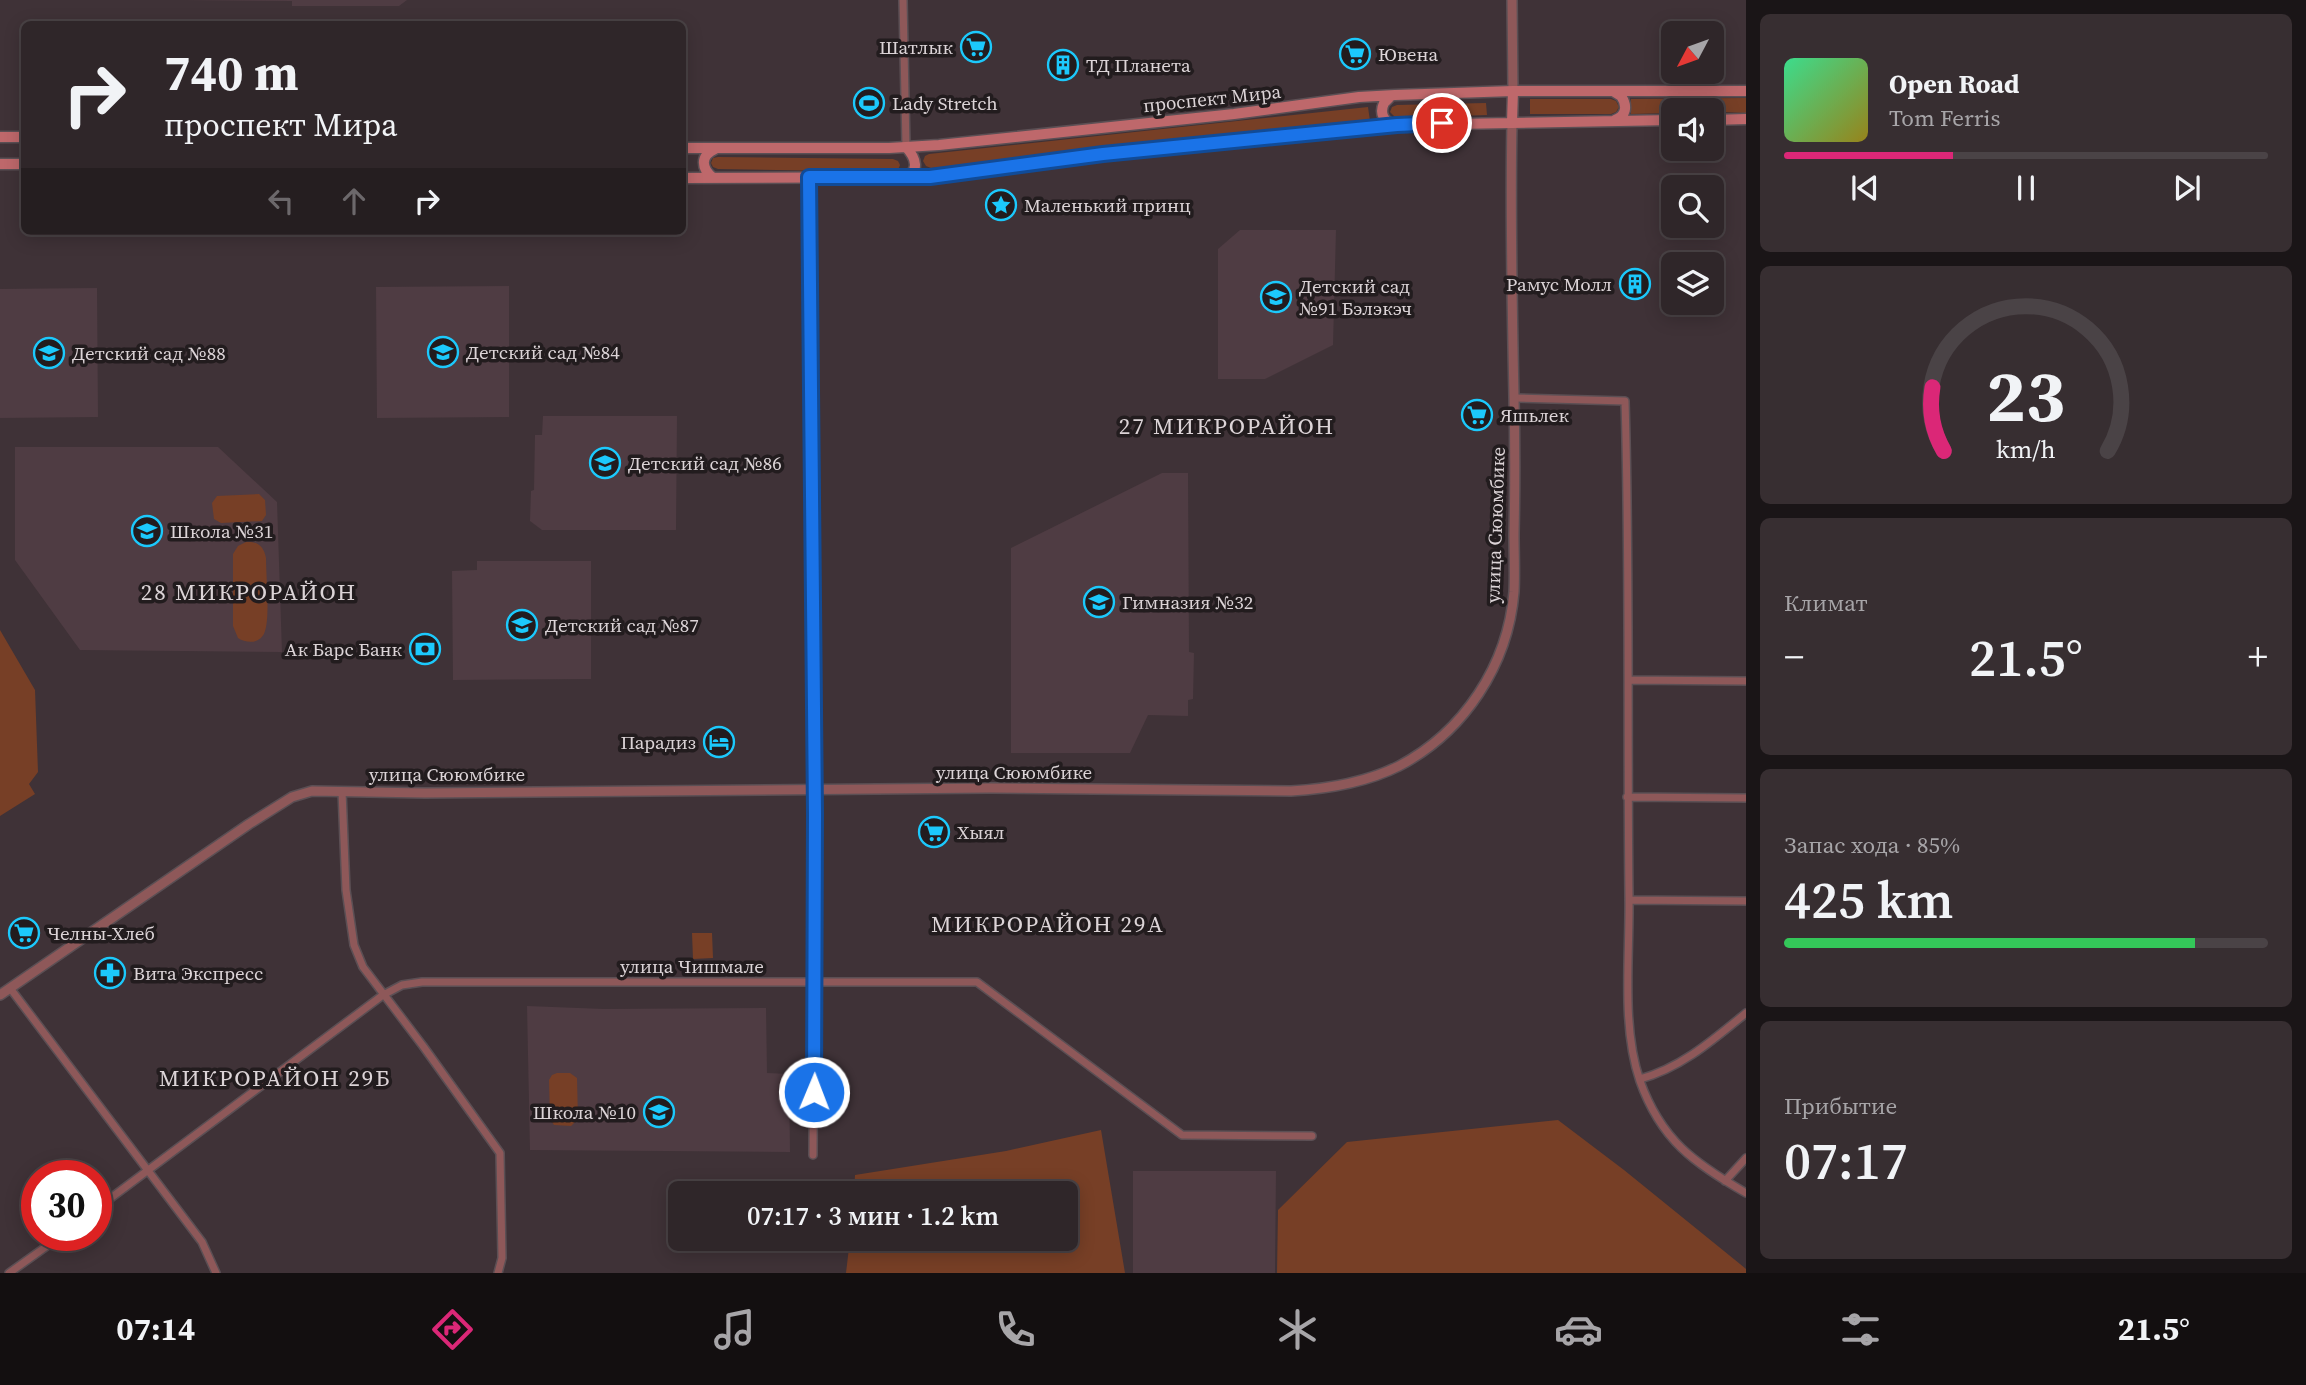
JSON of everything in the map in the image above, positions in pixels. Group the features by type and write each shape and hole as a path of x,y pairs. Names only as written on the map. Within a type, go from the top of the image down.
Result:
{"main road":[{"name":"проспект Мира","path":"686,148 939,145 1395,95 1513,91 1746,91"},
{"path":"1512,122 1513,91"},
{"path":"1611,91 1621,96 1626,106 1621,117 1611,121"},
{"path":"1395,95 1385,100 1382,111 1387,121 1397,125"},
{"path":"1724,120 1746,119"},
{"path":"686,178 903,178 1005,168 1103,154 1397,125 1661,120"},
{"path":"0,137 21,137"},
{"path":"903,178 912,173 916,166 914,155 906,147"},
{"path":"713,178 705,171 703,160 707,153 715,148"},
{"path":"0,164 21,164"}],"street":[{"path":"903,0 906,147"},
{"path":"1512,0 1513,91"},
{"name":"улица Сююмбике","path":"0,995 292,797 312,791 1291,791 1365,778 1400,765 1443,734 1484,687 1506,634 1514,594 1512,122"},
{"path":"809,177 816,980 813,1155"},
{"path":"1514,398 1625,401 1630,1023 1634,1056 1640,1079 1667,1134 1693,1161 1746,1193"},
{"path":"1629,680 1746,681"},
{"path":"342,791 349,921 354,945 363,967 446,1076 500,1153 502,1258 498,1273"},
{"path":"1627,797 1746,797"},
{"path":"1629,900 1746,901"},
{"name":"улица Чишмале","path":"112,1197 383,995 402,985 422,982 977,982 1182,1135 1312,1136"},
{"path":"10,988 202,1242 216,1273"},
{"path":"1640,1079 1660,1074 1685,1060 1746,1013"},
{"path":"1725,1181 1746,1158"},
{"path":"9,1273 40,1251"}],"shaded area":[{"path":"181,0 407,0 399,6 292,6 292,1"},
{"path":"1724,98 1746,98 1746,113 1724,112"},
{"path":"1530,99 1611,99 1616,101 1619,107 1611,114 1530,114"},
{"path":"1631,99 1661,99 1661,113 1631,114"},
{"path":"1486,103 1487,115 1396,118 1390,112 1392,107 1397,105"},
{"path":"1368,107 1370,121 1228,141 931,168 923,161 929,154"},
{"path":"713,158 893,159 900,165 898,170 893,172 718,169 711,163"},
{"name":"Детский сад №91 Бэлэкэч","path":"1240,230 1336,230 1333,345 1265,379 1218,379 1218,249"},
{"name":"Детский сад №84","path":"509,286 509,417 377,418 376,287"},
{"name":"Детский сад №88","path":"97,288 98,417 0,418 0,289"},
{"name":"Детский сад №86","path":"543,416 677,416 676,530 542,530 530,521 531,491 534,490 535,435 542,435"},
{"name":"Школа №31","path":"15,447 218,447 277,502 282,652 80,650 15,560"},
{"name":"Гимназия №32","path":"1162,473 1188,473 1189,652 1194,653 1193,699 1188,700 1188,716 1148,715 1130,753 1011,753 1011,548"},
{"path":"259,494 265,500 266,515 262,521 221,523 214,519 212,503 217,496"},
{"path":"246,542 260,546 266,558 265,631 257,641 249,642 238,638 233,626 233,554 238,546"},
{"name":"Детский сад №87","path":"477,561 591,561 591,679 453,680 452,571 477,570"},
{"path":"0,630 35,690 38,772 29,784 35,794 0,816"},
{"path":"692,933 712,933 713,958 693,959"},
{"name":"Школа №10","path":"527,1006 604,1009 766,1008 767,1073 789,1074 790,1152 530,1150"},
{"path":"557,1073 570,1073 577,1078 578,1119 571,1126 554,1125 550,1119 549,1080"},
{"path":"1558,1120 1740,1264 1746,1269 1746,1273 1277,1273 1278,1210 1347,1142"},
{"path":"1101,1130 1125,1273 846,1273 849,1251 1078,1251 1078,1181 855,1181 855,1175 1006,1151"},
{"path":"1133,1171 1276,1171 1275,1273 1133,1273"}],"place":[{"name":"Шатлык","path":"976,47"},
{"name":"Ювена","path":"1355,54"},
{"name":"ТД Планета","path":"1063,65"},
{"name":"Lady Stretch","path":"869,103"},
{"name":"Маленький принц","path":"1001,205"},
{"name":"Рамус Молл","path":"1635,284"},
{"name":"Детский сад №91 Бэлэкэч","path":"1276,297"},
{"name":"Детский сад №84","path":"443,352"},
{"name":"Детский сад №88","path":"49,353"},
{"name":"Яшьлек","path":"1477,415"},
{"name":"Детский сад №86","path":"605,463"},
{"name":"Школа №31","path":"147,531"},
{"name":"Гимназия №32","path":"1099,602"},
{"name":"Детский сад №87","path":"522,625"},
{"name":"Ак Барс Банк","path":"425,649"},
{"name":"Парадиз","path":"719,742"},
{"name":"Хыял","path":"934,832"},
{"name":"Челны-Хлеб","path":"24,933"},
{"name":"Вита Экспресс","path":"110,973"},
{"name":"Школа №10","path":"659,1112"}],"district":[{"name":"27 МИКРОРАЙОН","path":"1227,426"},
{"name":"28 МИКРОРАЙОН","path":"249,592"},
{"name":"МИКРОРАЙОН 29А","path":"1048,924"},
{"name":"МИКРОРАЙОН 29Б","path":"275,1078"}],"route":[{"path":"814,1092 816,980 809,177 930,177 1103,154 1397,125 1442,123"}]}
